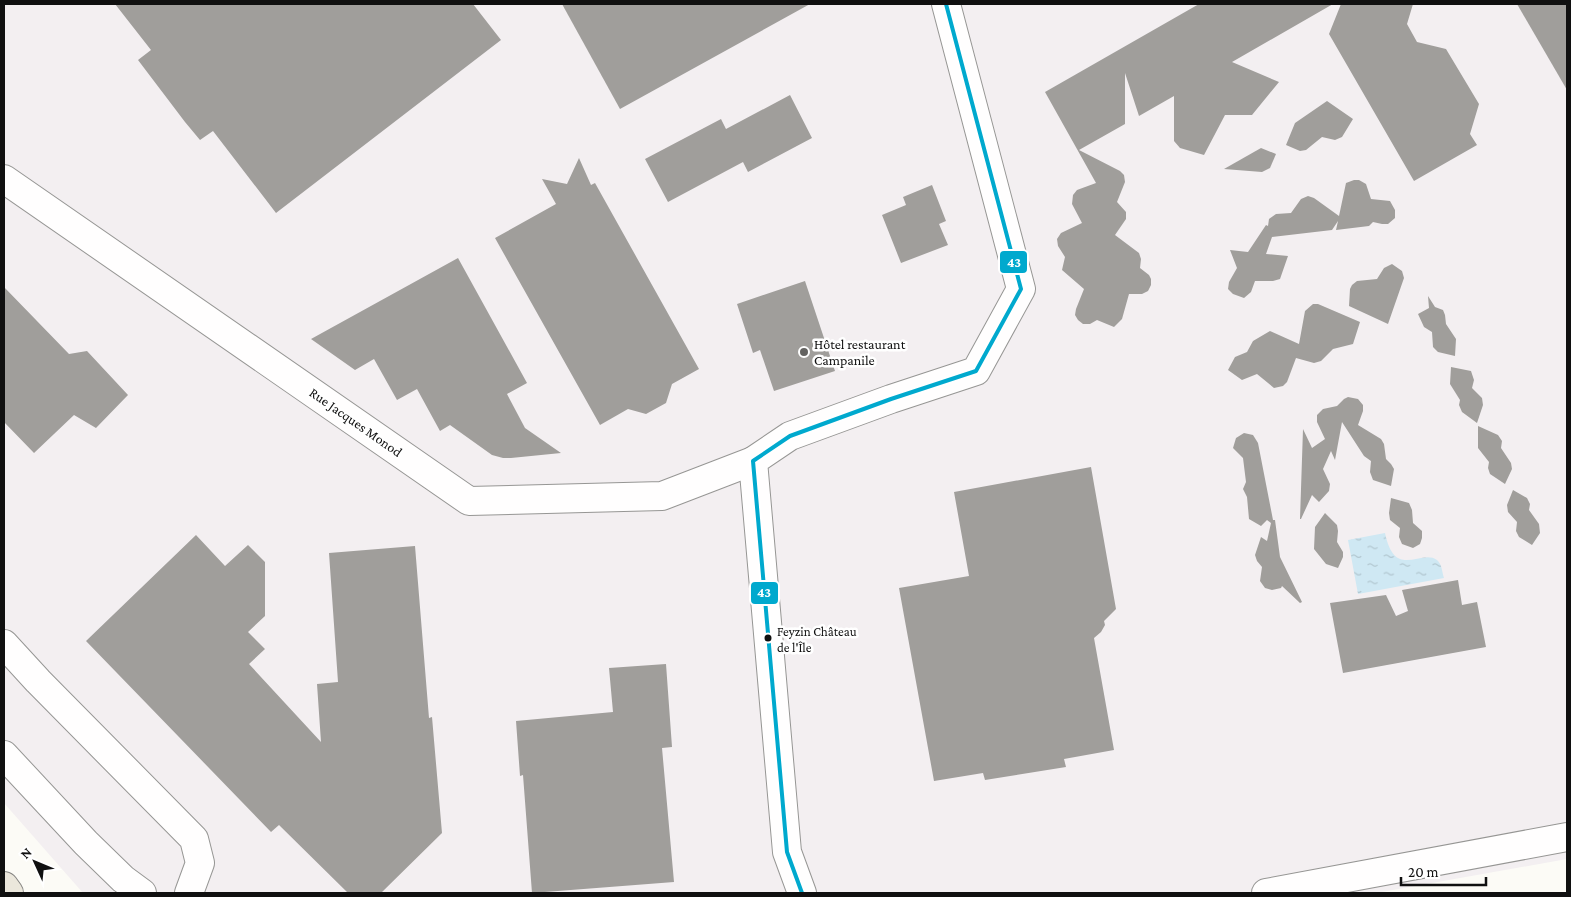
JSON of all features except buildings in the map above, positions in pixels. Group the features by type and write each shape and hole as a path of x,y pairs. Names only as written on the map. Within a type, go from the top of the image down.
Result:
{"main road":[{"path":"4,886 9,893"}],"street":[{"name":"Rue Jacques Monod","path":"4,179 470,501 662,496 753,461 790,436 891,399 976,371 1021,289 946,4"},
{"path":"753,461 788,852 802,893"},
{"path":"4,644 194,839 200,863 189,893"},
{"path":"4,755 86,843 123,879 142,893"},
{"path":"1266,893 1567,837"}],"shaded area":[{"path":"4,4 1567,4 1567,859 1376,893 83,893 4,803"}],"water":[{"path":"1385,533 1389,547 1395,556 1409,560 1431,557 1439,562 1444,578 1358,594 1348,540"}],"transit line":[{"name":"43","path":"802,893 787,852 753,461 790,436 891,399 976,371 1021,289 946,4"}],"place":[{"name":"Hôtel restaurant Campanile","path":"804,352"},
{"name":"Feyzin Château de l'Île","path":"768,638"}]}
